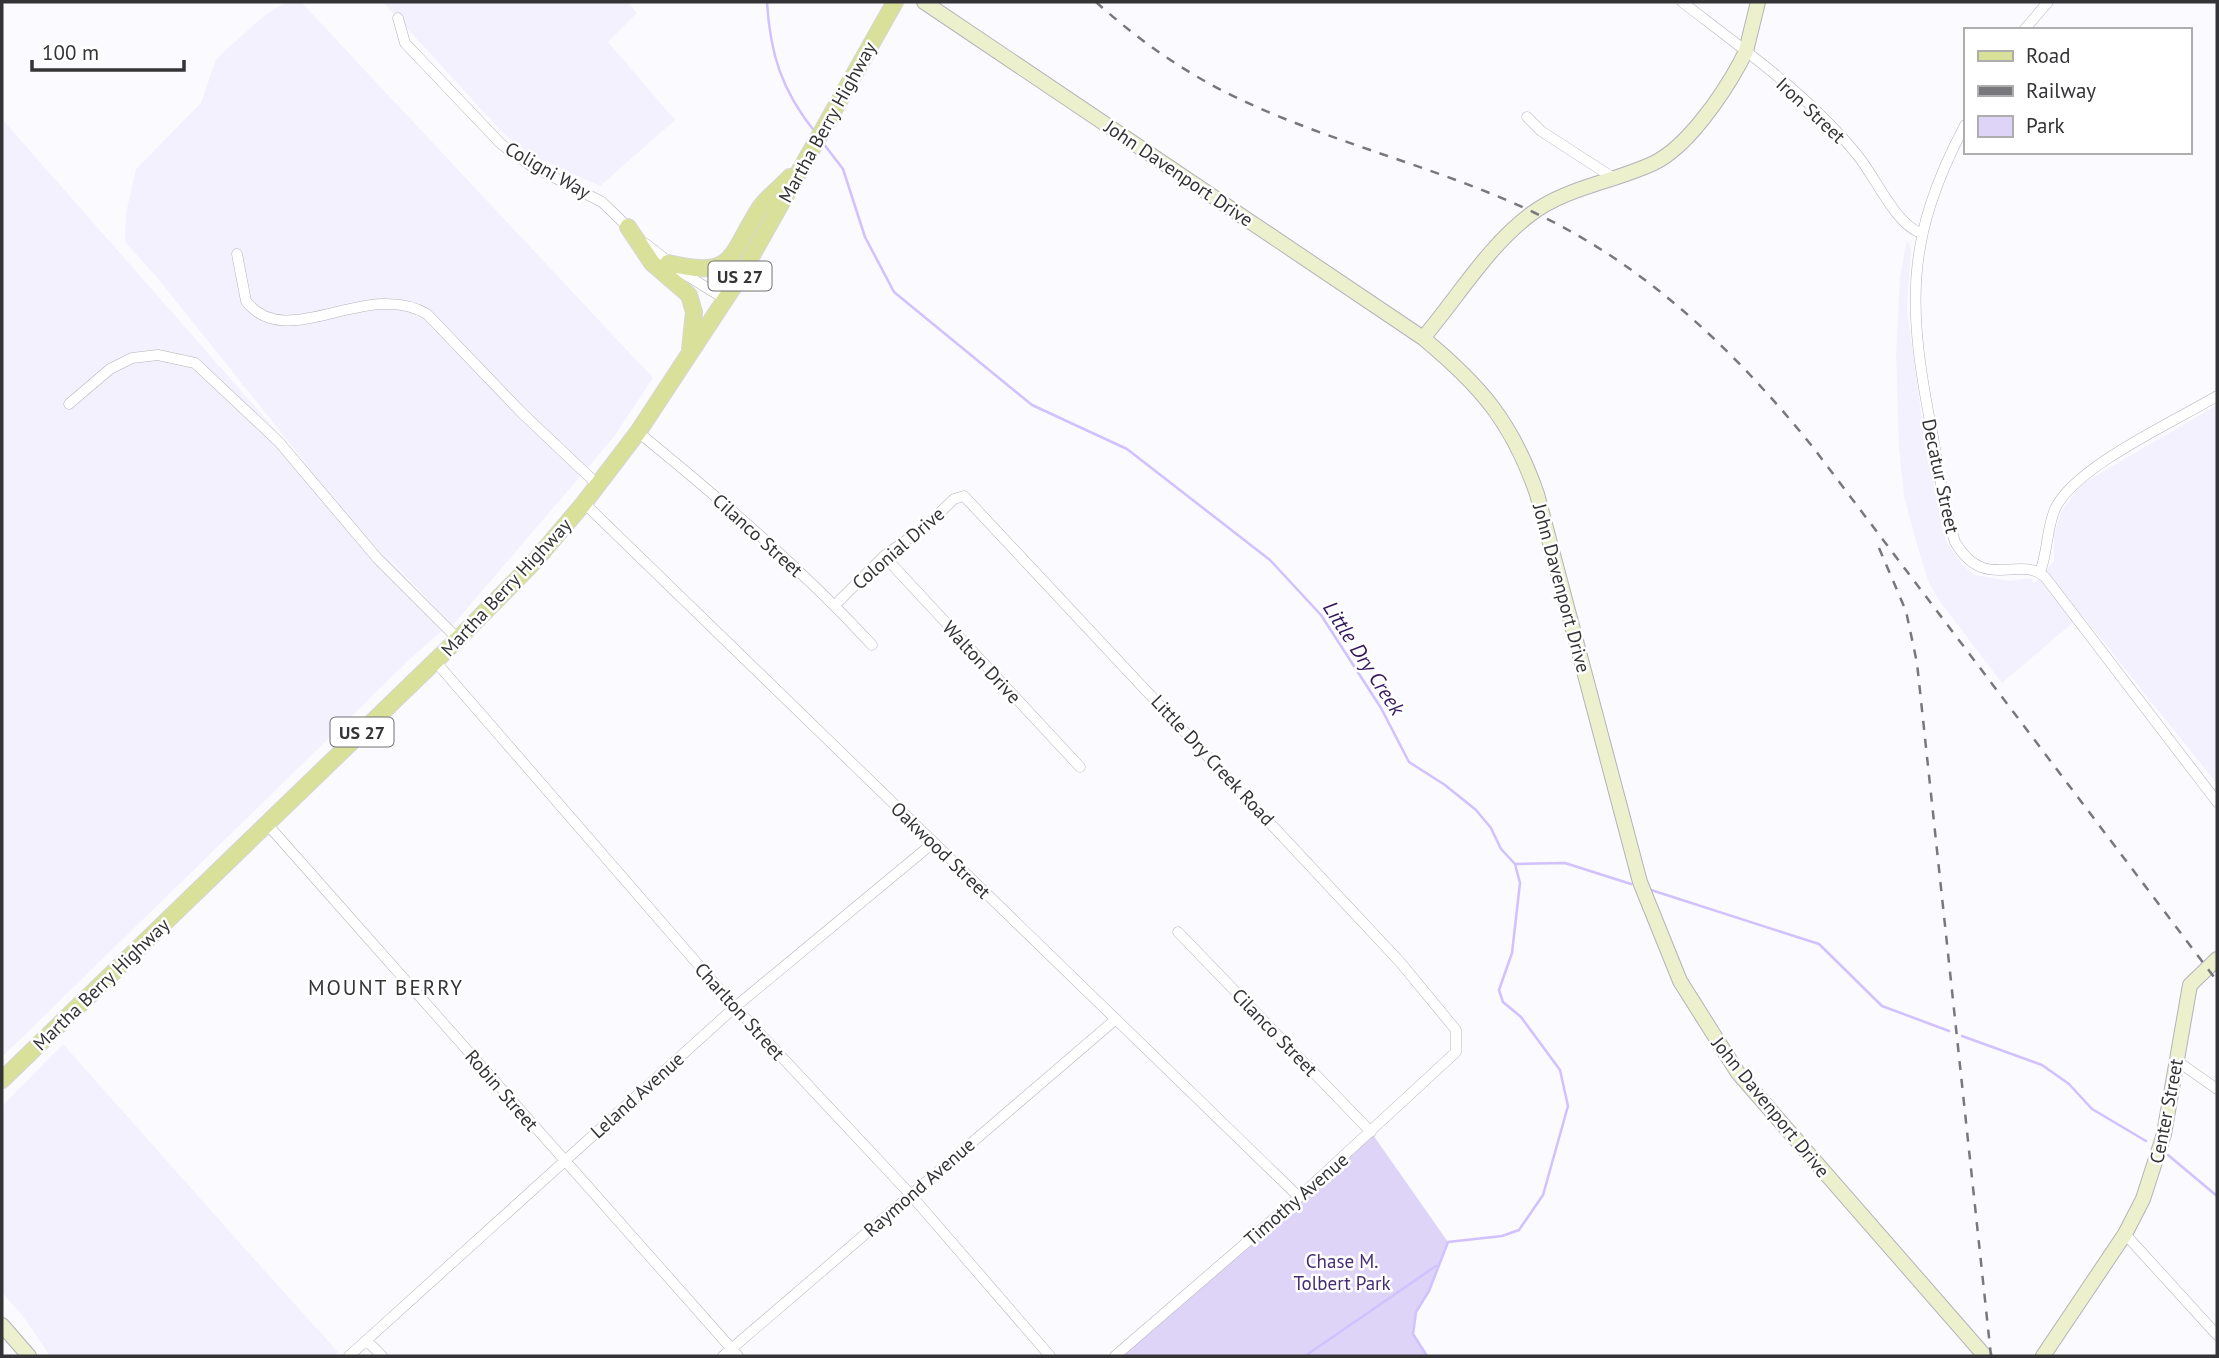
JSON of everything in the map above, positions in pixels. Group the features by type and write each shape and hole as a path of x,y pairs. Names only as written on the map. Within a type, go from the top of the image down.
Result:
{"main road":[{"name":"Martha Berry Highway","path":"2,1080 458,639 534,562 584,503 638,432 725,299 784,190 811,155 895,2"},
{"path":"668,263 699,270 712,269 729,261 760,207 784,190"},
{"path":"628,227 652,263 689,295 694,312 689,355"}],"street":[{"name":"John Davenport Drive","path":"924,2 1423,338 1482,391 1509,431 1530,474 1545,519 1640,883 1685,990 1719,1046 1756,1096 1985,1356"},
{"name":"Iron Street","path":"1682,2 1746,51 1843,139 1877,181 1904,224 1921,233"},
{"path":"1423,338 1490,254 1524,220 1548,204 1612,177 1652,164 1677,148 1723,90 1746,51 1758,2"},
{"path":"2026,28 2048,2"},
{"name":"Coligni Way","path":"398,18 405,43 501,144 530,165 586,191 668,263 725,299"},
{"path":"1528,117 1541,131 1612,177"},
{"name":"Decatur Street","path":"1964,127 1939,176 1921,233 1913,311 1927,406 1955,542 1967,559 1984,569 2040,572"},
{"path":"237,254 243,296 253,310 272,320 292,321 387,302 409,304 428,314 521,412 598,485"},
{"path":"69,404 110,369 132,358 158,355 195,363 279,442 377,558 458,639"},
{"path":"2217,396 2081,476 2062,496 2054,511 2040,572 2217,802"},
{"name":"Cilanco Street","path":"638,432 759,531 872,645"},
{"name":"Colonial Drive","path":"835,605 884,556 925,527 954,499 964,496"},
{"name":"Little Dry Creek Road","path":"964,496 1400,962 1456,1030"},
{"name":"Oakwood Street","path":"584,503 1299,1197"},
{"name":"Walton Drive","path":"884,556 1080,768"},
{"name":"Charlton Street","path":"435,661 735,1007 910,1194 1050,1356"},
{"name":"Robin Street","path":"267,824 565,1161 731,1354"},
{"name":"Leland Avenue","path":"349,1356 735,1007 933,843"},
{"name":"Cilanco Street","path":"1178,932 1371,1132"},
{"name":"Center Street","path":"2043,1356 2125,1234 2160,1155 2190,985 2212,964"},
{"name":"Raymond Avenue","path":"731,1354 910,1194 1116,1019"},
{"name":"Timothy Avenue","path":"1115,1356 1299,1197 1456,1052 1456,1030"},
{"path":"2176,1061 2217,1089"},
{"path":"2125,1234 2217,1335"},
{"path":"2,1325 29,1356"},
{"path":"366,1341 382,1356"}],"shaded area":[{"path":"287,2 301,2 653,378 613,438 452,626 380,548 448,626 413,656 2,1057 2,119 316,476 155,275 125,242 126,213 136,169 201,103 216,59 265,15"},
{"path":"383,2 628,2 637,13 608,42 675,120 600,186 529,154 502,132"},
{"path":"1907,240 1911,248 1907,310 1924,434 1946,541 1963,566 1975,575 2010,581 2031,578 2034,583 2054,561 2054,534 2061,513 2080,485 2217,405 2217,784 2082,615 2002,683 1938,599 1928,581 1904,496 1899,448 1896,355 1900,277"},
{"path":"63,1044 338,1352 334,1356 50,1356 25,1319 2,1292 2,1106"}],"green space":[{"name":"Chase M. Tolbert Park","path":"1371,1132 1448,1242 1429,1291 1416,1312 1413,1334 1427,1356 1115,1356"}],"waterway":[{"name":"Little Dry Creek","path":"767,2 771,38 780,71 794,102 815,132"},
{"name":"Little Dry Creek","path":"823,143 843,169 865,237 894,292 1032,405 1127,449 1270,560 1321,615 1381,708 1409,762 1445,785 1476,810 1491,828 1501,849 1515,864 1520,883 1512,953 1499,990 1503,1002 1521,1017 1560,1070 1568,1106 1543,1195 1519,1230 1502,1236 1448,1242 1429,1291 1416,1312 1413,1334 1427,1356"},
{"path":"1515,864 1565,863 1631,884"},
{"path":"1651,890 1819,944 1882,1006 1949,1031"},
{"path":"1962,1036 2042,1065 2069,1084 2092,1109 2146,1141"},
{"path":"2168,1155 2217,1196"},
{"name":"Little Dry Creek","path":"1305,1356 1436,1266"}],"railway":[{"path":"1096,2 1158,51 1225,92 1301,125 1458,181 1535,213 1615,258 1687,314 1752,377 1812,446 2217,981"},
{"path":"1879,548 1906,611 1917,663 1991,1356"}],"district":[{"name":"MOUNT BERRY","path":"386,987"}]}
